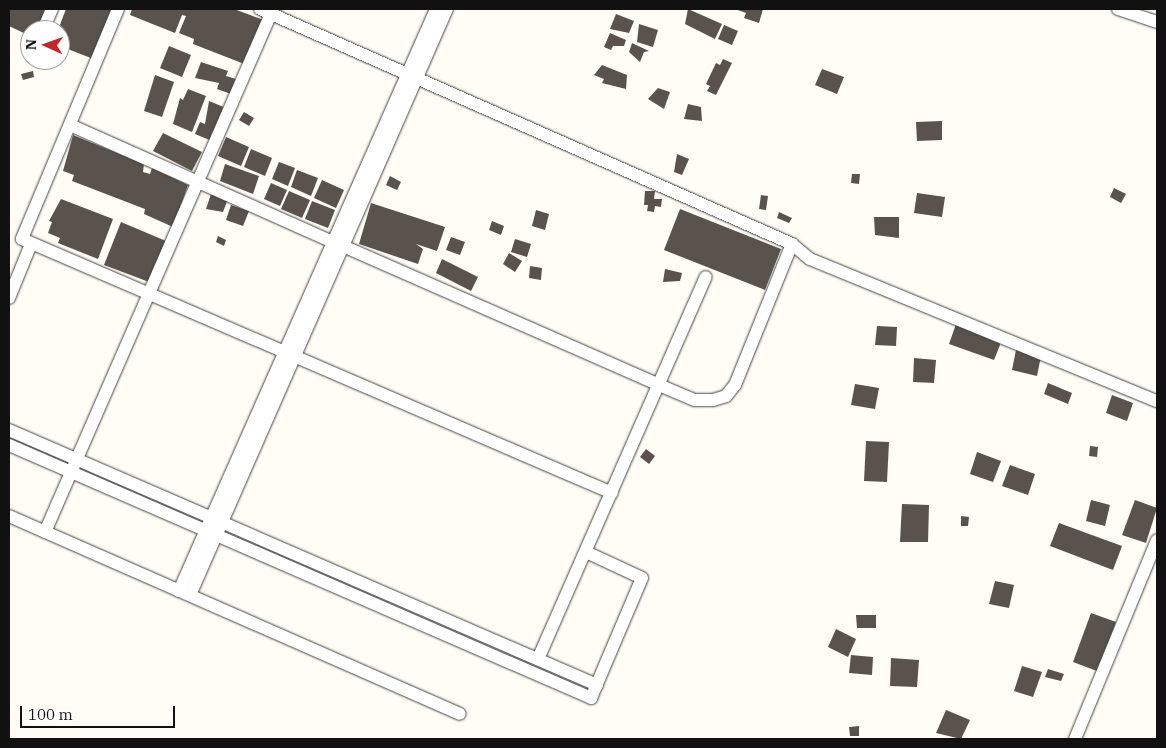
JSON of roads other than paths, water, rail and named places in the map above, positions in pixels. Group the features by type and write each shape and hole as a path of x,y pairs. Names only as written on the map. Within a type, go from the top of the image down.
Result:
{"street":[{"path":"118,9 22,239 290,352 612,493"},
{"path":"411,78 436,9"},
{"path":"184,593 411,78 447,9"},
{"path":"1118,9 1157,22"},
{"path":"45,532 198,181 268,10 411,78 792,244 810,258 1157,401"},
{"path":"70,125 695,400 726,396 735,385 792,244"},
{"path":"9,298 31,244"},
{"path":"538,659 706,277"},
{"path":"9,430 217,518 597,685"},
{"path":"9,445 591,698 642,578 586,552"},
{"path":"9,516 459,714"},
{"path":"1075,739 1157,540"}]}
